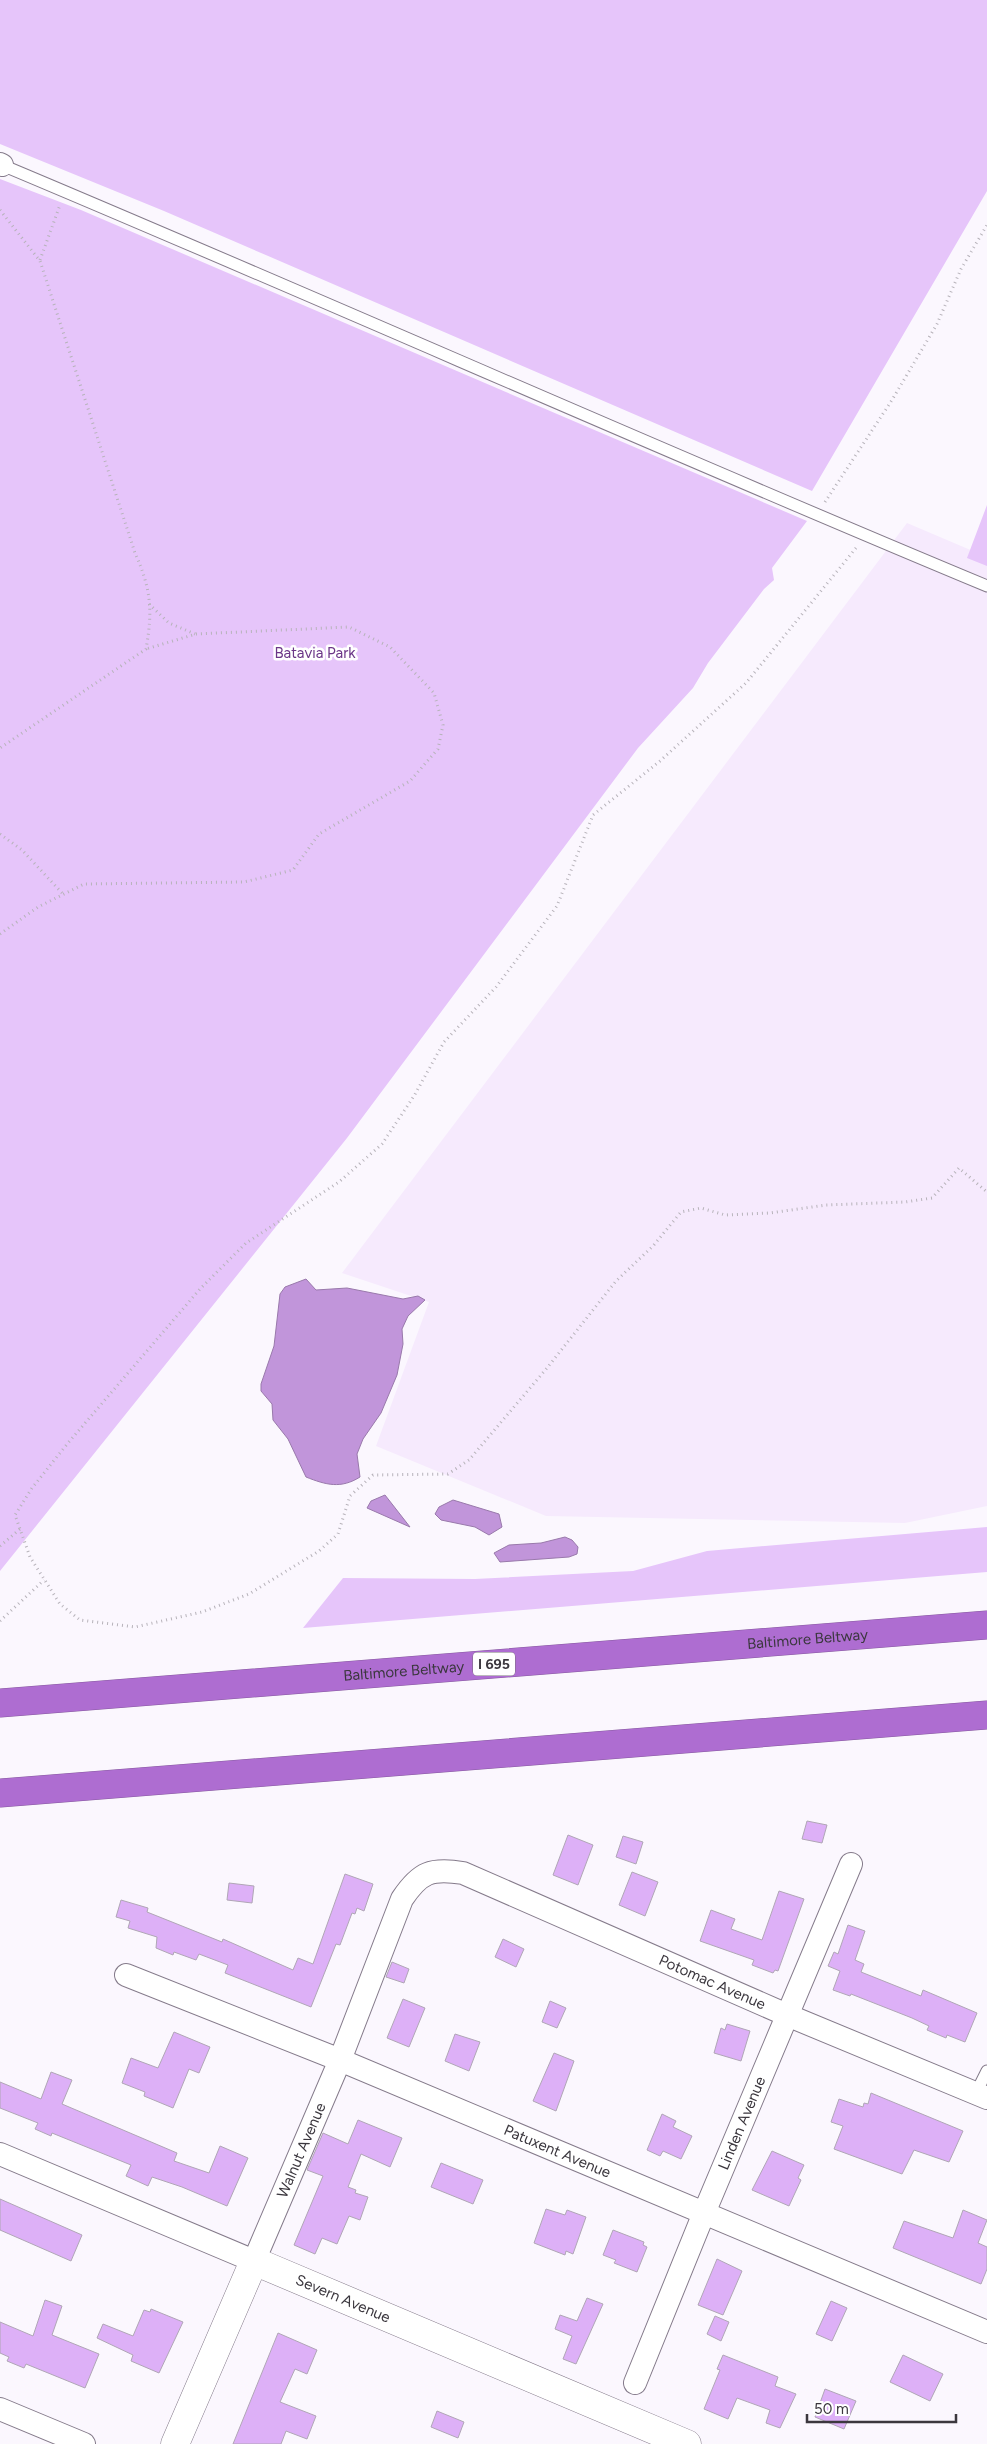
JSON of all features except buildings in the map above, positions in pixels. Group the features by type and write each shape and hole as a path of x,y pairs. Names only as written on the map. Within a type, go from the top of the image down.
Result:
{"highway":[{"name":"Baltimore Beltway","path":"0,1703 987,1625"},
{"path":"0,1793 987,1715"}],"street":[{"name":"Linden Avenue","path":"635,2383 704,2213 851,1864"},
{"name":"Potomac Avenue","path":"438,1870 463,1873 787,2015 982,2096"},
{"name":"Walnut Avenue","path":"174,2444 340,2060 402,1899 417,1880 427,1873 438,1870"},
{"name":"Patuxent Avenue","path":"126,1975 340,2060 987,2332"},
{"name":"Severn Avenue","path":"0,2154 687,2444"},
{"path":"0,2409 84,2444"}],"lane":[{"path":"1,165 816,515 987,586"},
{"path":"982,2096 987,2071"}],"path":[{"path":"40,261 64,191"},
{"path":"0,210 40,261 135,553 147,581 151,624 146,648"},
{"path":"816,515 892,400 936,324 961,269 987,225"},
{"path":"866,536 746,683 660,761 592,815 557,906 496,987 444,1042 414,1096 382,1144 339,1182 246,1242 200,1289 32,1488 15,1515 30,1557 44,1580 60,1604 80,1620 136,1627 202,1612 248,1594 319,1551 338,1534 350,1496 373,1475 448,1474 469,1460 548,1368 616,1281 653,1246 681,1212 701,1208 725,1215 770,1213 826,1205 914,1201 932,1198 959,1168 987,1192"},
{"path":"149,604 169,623 196,634"},
{"path":"0,748 146,648 196,634 349,627 390,646 434,693 443,725 438,749 410,781 319,834 292,870 244,882 84,884 38,907 0,934"},
{"path":"0,834 22,850 63,894"},
{"path":"0,1546 20,1529"},
{"path":"0,1621 44,1580"}],"shaded area":[{"path":"907,523 987,557 987,1506 905,1523 546,1516 376,1446 429,1302 342,1273"},
{"path":"306,1279 316,1290 347,1288 403,1299 418,1296 425,1300 408,1316 402,1329 403,1344 397,1375 381,1413 363,1439 357,1454 360,1477 346,1483 333,1485 306,1477 288,1439 273,1420 272,1404 261,1391 261,1384 274,1346 280,1294 285,1287"},
{"path":"385,1495 410,1527 367,1508 371,1501"},
{"path":"453,1500 499,1514 502,1527 489,1535 475,1527 441,1520 435,1514 439,1507"},
{"path":"565,1537 572,1540 578,1547 577,1554 569,1557 500,1562 494,1553 509,1545 541,1543"}],"green space":[{"path":"0,0 987,0 987,191 812,491 164,211 0,144"},
{"name":"Batavia Park","path":"0,179 81,210 807,521 772,568 774,580 764,589 708,663 693,688 638,748 347,1138 0,1571"},
{"path":"987,505 987,566 967,558"},
{"path":"987,1527 987,1572 303,1628 343,1578 475,1579 633,1571 707,1551"}]}
